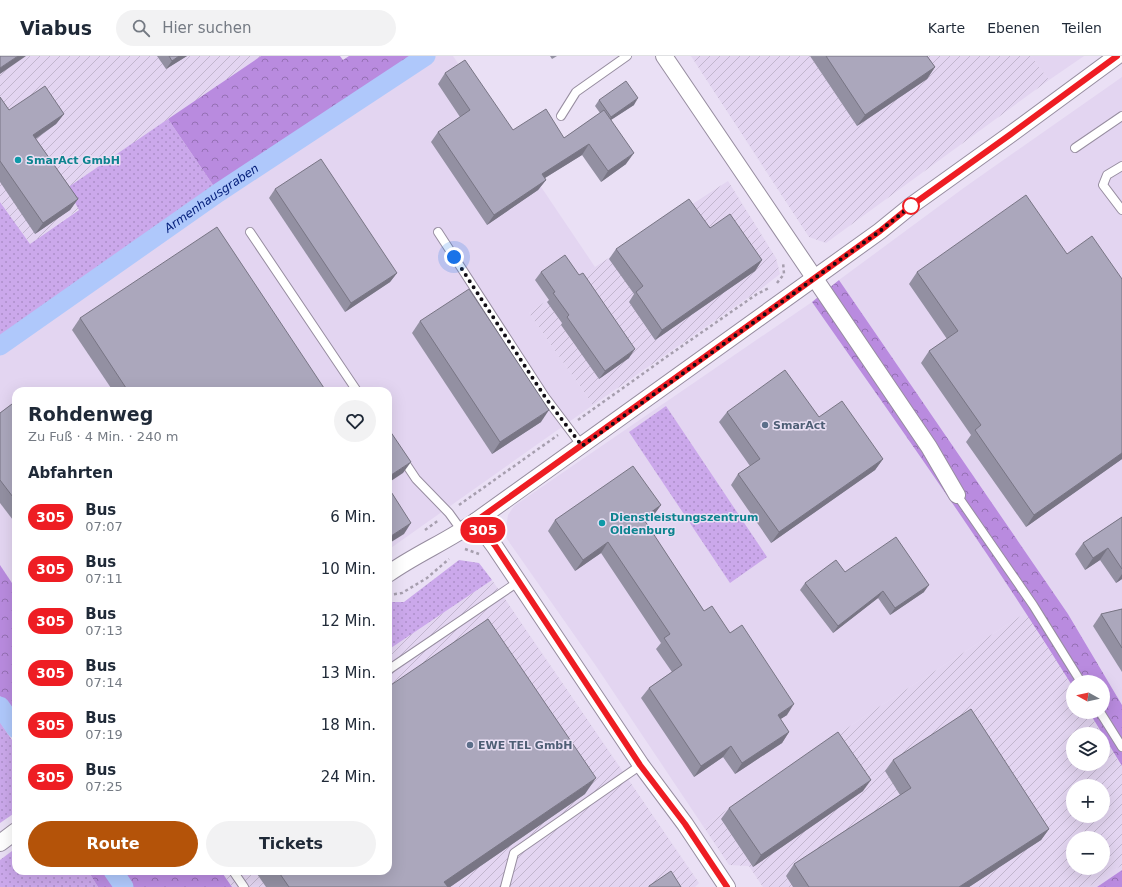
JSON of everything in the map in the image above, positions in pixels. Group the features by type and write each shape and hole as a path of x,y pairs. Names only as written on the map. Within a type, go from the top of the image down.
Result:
{"street":[{"path":"664,56 929,447 957,495"},
{"path":"392,571 405,562 462,531 582,446 880,231 912,205 1117,56"},
{"path":"476,521 496,547 640,765 685,824 727,887"},
{"path":"0,843 12,834"}],"lane":[{"path":"561,116 576,92 627,56"},
{"path":"1076,148 1122,116"},
{"path":"1122,166 1107,175 1104,185 1122,210"},
{"path":"250,232 354,387"},
{"path":"438,232 545,397 582,446"},
{"path":"396,449 416,479 449,513 462,531"},
{"path":"957,495 1033,605 1077,675"},
{"path":"392,667 518,582"},
{"path":"1104,719 1122,747"},
{"path":"505,887 514,853 640,765"},
{"path":"236,875 244,887"}],"path":[{"path":"423,532 718,321 757,294 775,285 784,274 782,259"},
{"path":"392,594 402,593 427,578 450,558"}],"shaded area":[{"path":"0,56 261,56 67,188 79,209 30,244 0,202"},
{"path":"432,56 453,56 595,267 529,313 593,405 392,547 392,387 12,387 12,583 0,565 0,350 224,196"},
{"path":"691,56 1031,56 1049,80 826,243 809,237"},
{"path":"1031,56 1084,56 1049,80"},
{"path":"1122,77 1122,705 1110,685 1110,675 1104,675 1068,614 839,280 965,187"},
{"path":"168,119 215,188 0,339 0,202 30,244 79,210 67,188"},
{"path":"728,181 776,258 780,274 593,405 529,313 595,267"},
{"path":"812,302 924,460 1027,612 871,712 703,826 596,666 507,539 506,528 508,515 514,506"},
{"path":"666,406 767,557 730,583 629,432"},
{"path":"459,560 479,563 492,580 392,647 392,602 404,602"},
{"path":"492,580 699,883 695,887 232,887 224,875 392,875 392,647"},
{"path":"1027,612 1066,676 1066,719 1093,719 1098,727 1066,727 1066,771 1110,771 1110,746 1122,766 1122,865 1110,873 1110,831 1066,831 1066,875 1107,875 1088,887 763,887 749,866 729,865 703,826 871,712"},
{"path":"0,722 12,740 12,815 0,823"},
{"path":"12,851 12,875 90,875 98,887 0,887 0,860"},
{"path":"1122,865 1122,870 1097,887 1088,887 1107,875 1110,875 1110,873"}],"green space":[{"path":"261,56 340,56 343,60 349,56 413,56 215,188 168,119"},
{"path":"839,280 1068,614 1104,675 1066,676 978,541 812,302"},
{"path":"0,565 12,583 12,714 0,696"},
{"path":"1110,685 1122,705 1122,766 1110,746 1110,727 1098,727 1093,719 1110,719"},
{"path":"1122,870 1122,887 1097,887"},
{"path":"90,875 224,875 232,887 98,887"}],"building":[{"path":"0,56 18,56 0,68"},
{"path":"169,56 179,56 172,61"},
{"path":"826,56 927,56 935,67 865,115"},
{"path":"465,60 513,130 546,109 564,138 604,110 634,153 608,171 589,144 542,174 546,180 494,215 438,132 470,110 445,73"},
{"path":"626,81 638,98 611,117 599,100"},
{"name":"SmarAct GmbH","path":"45,86 64,114 33,135 78,199 43,223 0,161 0,97 9,110"},
{"path":"321,159 397,273 351,303 275,189"},
{"path":"1026,195 1067,254 1092,236 1122,279 1122,453 1034,515 975,430 981,425 929,351 958,331 917,272"},
{"path":"689,199 710,228 730,214 762,260 662,330 636,292 643,286 616,249"},
{"path":"217,227 323,387 125,387 80,318"},
{"path":"565,255 579,275 583,273 635,349 605,371 567,317 569,315 553,293 555,292 541,272"},
{"path":"469,289 549,410 500,442 420,321"},
{"path":"785,370 819,417 842,401 883,459 779,532 738,474 760,459 727,412"},
{"path":"12,404 12,496 0,480 0,413"},
{"path":"392,434 411,462 392,474"},
{"path":"633,466 661,505 643,518 704,611 712,606 730,633 742,625 794,704 778,715 789,732 742,763 731,746 701,766 649,688 682,665 664,638 670,634 608,542 583,560 555,520"},
{"path":"392,493 411,523 392,535"},
{"path":"1122,517 1122,569 1108,548 1093,558 1083,543"},
{"path":"896,537 929,585 895,608 883,591 838,626 805,583 836,560 845,572"},
{"path":"1122,609 1122,648 1101,614"},
{"name":"EWE TEL GmbH","path":"488,619 596,778 444,882 448,887 289,887 281,875 392,875 392,684"},
{"path":"971,709 1049,829 959,887 809,887 794,864 911,788 893,760"},
{"path":"838,732 871,780 761,855 729,808"},
{"path":"671,871 681,887 649,887 649,886"}],"waterway":[{"name":"Armenhausgraben","path":"0,346 218,193 426,56"},
{"path":"0,706 12,723"},
{"path":"116,875 124,887"}],"bus line":[{"name":"305","path":"727,887 685,824 640,765 549,630 496,547 476,521 880,231 912,205 1117,56"}],"place":[{"name":"SmarAct GmbH","path":"18,160"},
{"name":"SmarAct","path":"765,425"},
{"name":"Dienstleistungszentrum Oldenburg","path":"602,523"},
{"name":"EWE TEL GmbH","path":"470,745"}],"route":[{"path":"454,257 545,397 582,446 880,231 912,205 911,206"}]}
